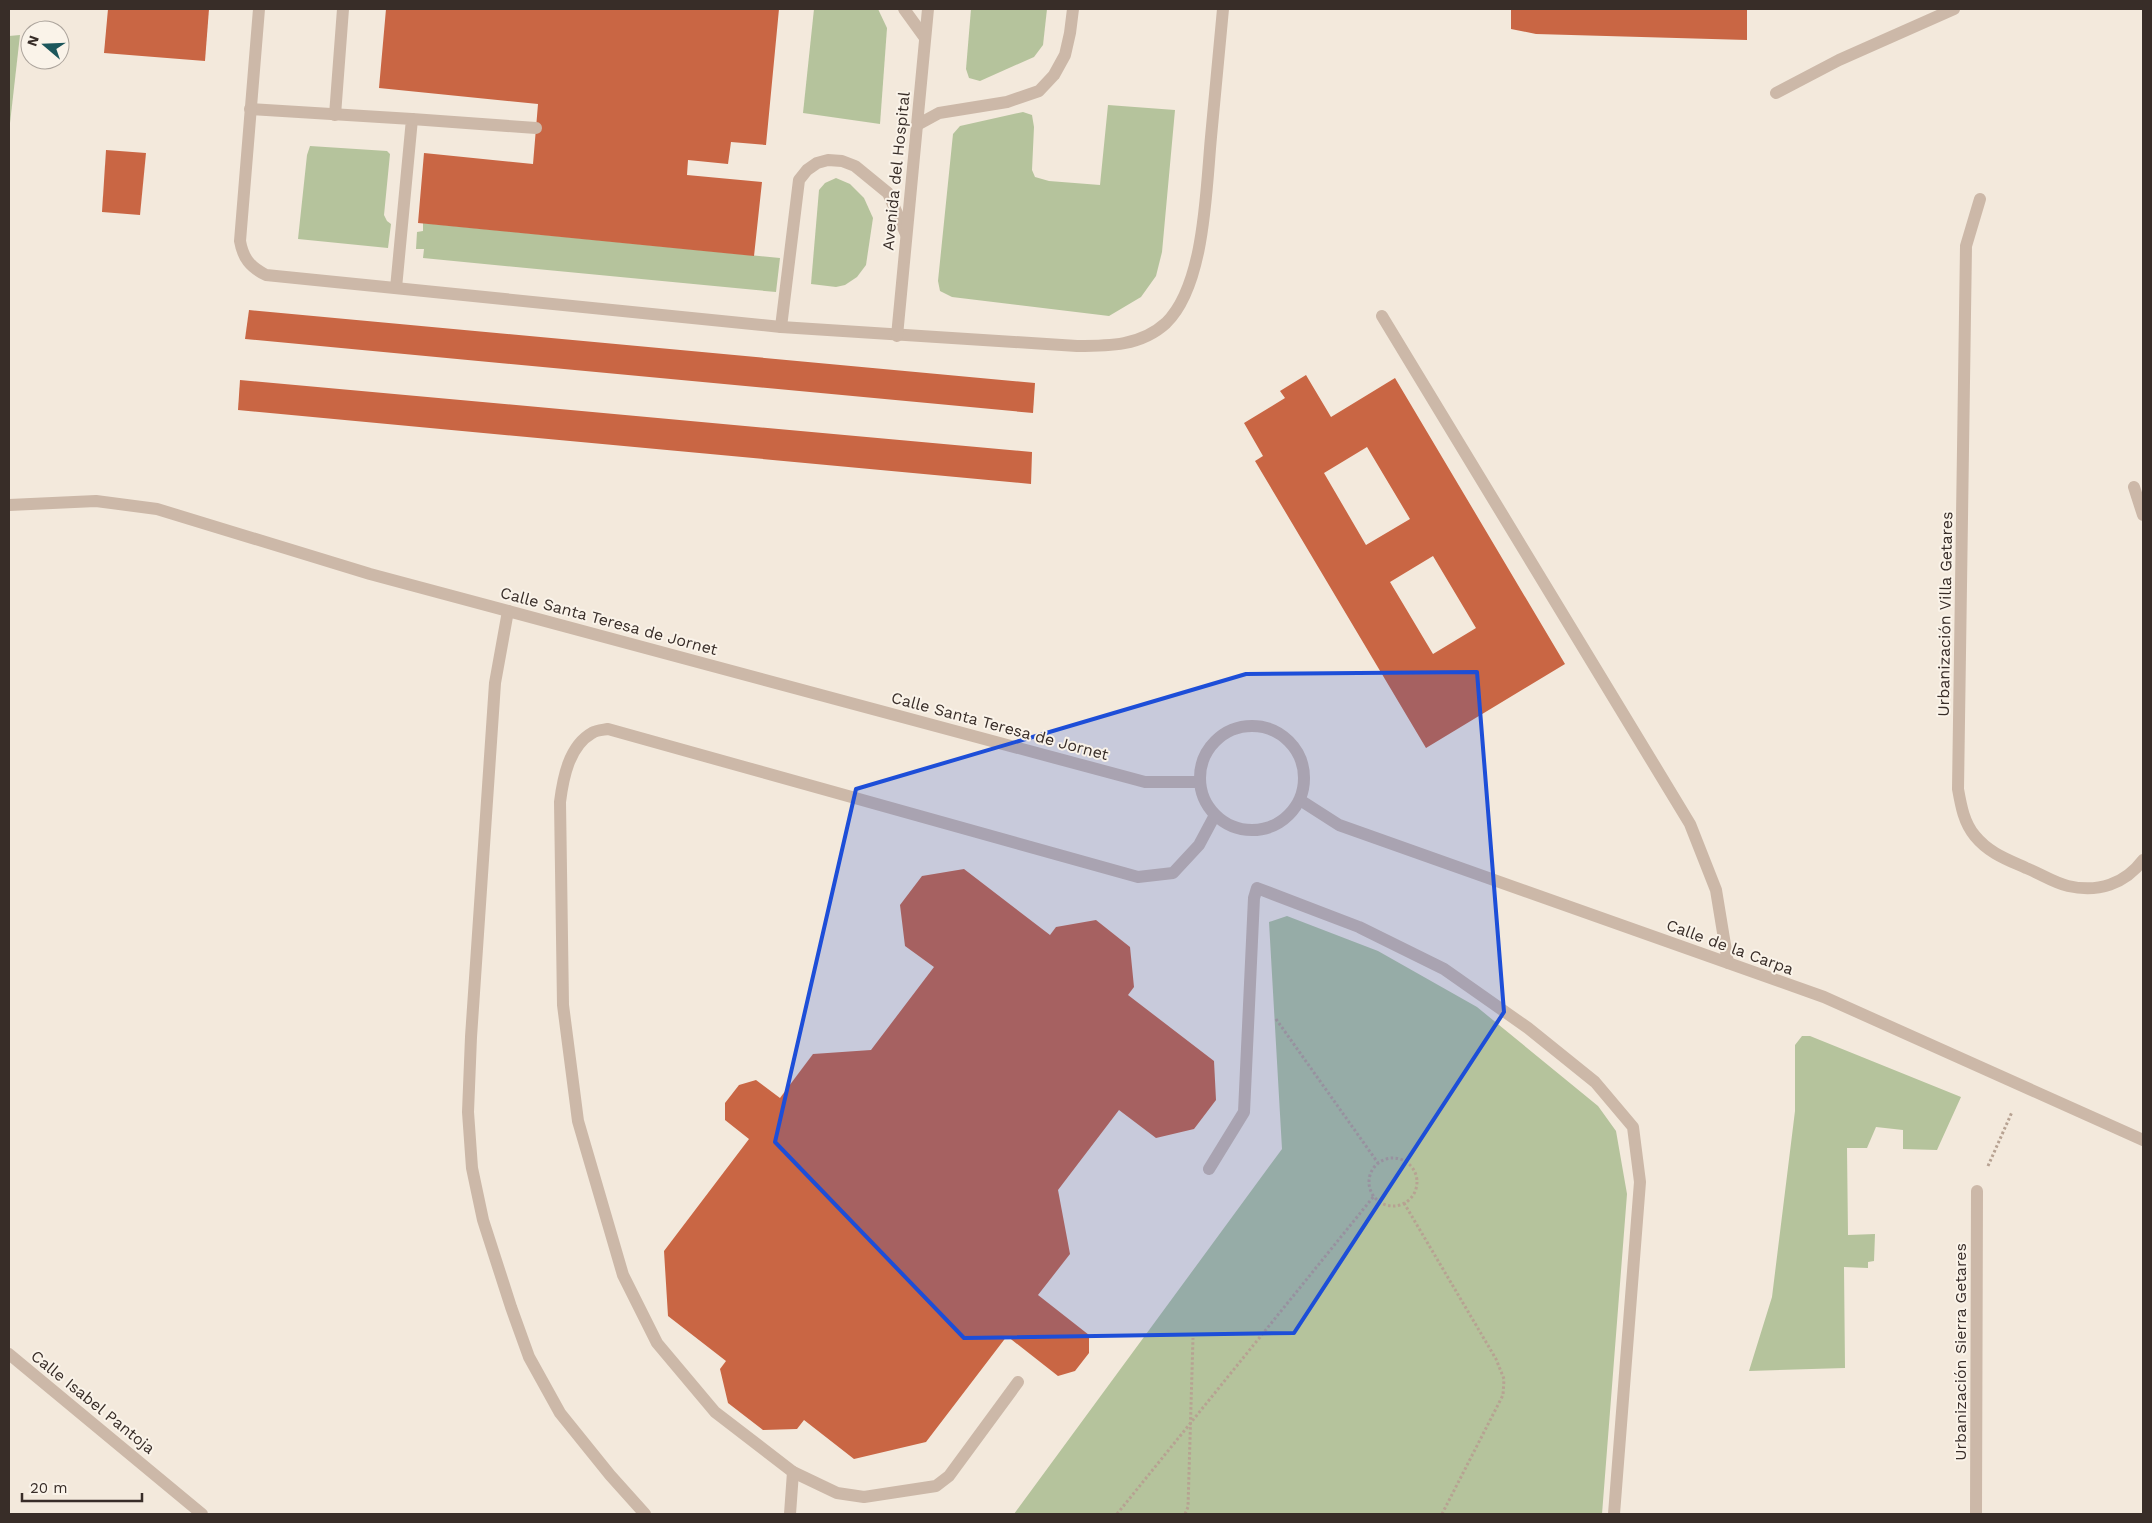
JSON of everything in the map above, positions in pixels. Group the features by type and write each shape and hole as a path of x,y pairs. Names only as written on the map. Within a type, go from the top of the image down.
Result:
{"street":[{"path":"259,9 240,241 242,252 256,270 266,274 781,327 897,336 1077,346 1117,346 1144,338 1166,322 1184,296 1196,264 1203,227 1223,9"},
{"path":"336,115 342,9"},
{"path":"904,9 926,38"},
{"name":"Avenida del Hospital","path":"897,336 928,9"},
{"path":"917,125 939,113 1007,102 1039,91 1054,75 1065,55 1073,9"},
{"path":"1776,93 1839,60 1954,9"},
{"path":"250,109 536,128"},
{"path":"396,288 412,119"},
{"path":"781,327 799,180 807,170 817,163 828,160 842,161 855,166 888,193 906,234"},
{"name":"Urbanización Villa Getares","path":"1980,199 1966,246 1958,789 1962,813 1973,834 1989,851 2068,886 2106,887 2120,882 2131,874 2143,860"},
{"path":"1382,316 1690,824 1716,890 1728,963"},
{"path":"2134,487 2143,515"},
{"name":"Calle Santa Teresa de Jornet","path":"9,505 96,501 157,509 370,574 1145,782 1200,782"},
{"path":"508,612 495,683 470,1037 468,1112 472,1168 483,1220 511,1308 530,1357 560,1413 644,1514"},
{"path":"1253,724 1270,728 1286,736 1297,749 1304,766 1305,782 1300,800 1291,814 1277,824 1261,830 1244,830 1228,825 1215,815 1204,800 1200,782 1201,764 1208,749 1220,736 1236,727 1253,724"},
{"path":"1018,1382 949,1476 936,1486 864,1497 837,1493 793,1472 716,1412 657,1343 623,1275 578,1121 563,1004 560,802 563,776 579,744 593,732 608,729 1138,877 1173,873 1199,845 1215,815"},
{"name":"Calle de la Carpa","path":"1300,800 1339,825 1824,997 2143,1140"},
{"path":"1209,1169 1244,1112 1254,898 1257,888 1359,927 1444,969 1528,1028 1595,1082 1633,1127 1640,1182 1614,1514"},
{"name":"Urbanización Sierra Getares","path":"1976,1514 1977,1191"},
{"name":"Calle Isabel Pantoja","path":"9,1354 202,1514"},
{"path":"790,1514 793,1472"}],"path":[{"path":"1250,981 1378,1163"},
{"path":"1977,1191 2023,1086"},
{"path":"1388,1158 1399,1159 1409,1164 1415,1172 1417,1183 1414,1193 1408,1201 1398,1206 1387,1206 1378,1201 1374,1196 1369,1182 1372,1171 1378,1163 1388,1158"},
{"path":"1118,1514 1374,1196"},
{"path":"1404,1203 1496,1359 1504,1379 1503,1395 1442,1514"},
{"path":"1186,1514 1188,1507 1193,1338"}],"highlighted area":[{"path":"1477,672 1504,1012 1294,1333 964,1338 775,1142 856,789 1246,674"}],"green space":[{"path":"814,9 878,9 887,28 880,124 803,113"},
{"path":"971,9 1047,9 1043,45 1034,57 980,81 969,78 966,69"},
{"path":"20,35 9,132 9,36"},
{"path":"1108,105 1175,110 1162,252 1156,276 1141,297 1109,316 952,297 940,291 938,281 953,134 960,126 1023,112 1032,115 1034,127 1032,170 1035,177 1049,181 1100,185"},
{"path":"310,146 387,151 390,154 384,215 391,224 388,248 298,239 307,155"},
{"path":"836,178 850,184 864,198 873,218 866,265 857,277 845,285 836,287 811,284 819,190 825,183"},
{"path":"423,223 780,258 776,292 423,258 424,249 416,249 417,232 423,231"},
{"path":"1287,916 1378,951 1477,1007 1598,1106 1616,1131 1627,1194 1602,1514 1014,1514 1282,1149 1269,922"},
{"path":"1802,1036 1810,1036 1961,1097 1937,1150 1903,1149 1903,1130 1876,1127 1867,1148 1847,1148 1848,1235 1875,1234 1874,1261 1868,1262 1868,1268 1844,1267 1845,1368 1749,1371 1772,1297 1795,1111 1795,1045"}],"building":[{"path":"108,9 209,9 205,61 104,53"},
{"path":"386,9 779,9 766,145 731,142 728,164 688,160 687,175 762,182 754,256 418,223 424,153 533,164 538,104 379,88"},
{"path":"1511,9 1747,9 1747,40 1536,34 1511,29"},
{"path":"106,150 146,153 140,215 102,212"},
{"path":"249,310 1035,383 1033,413 245,339"},
{"path":"1306,375 1331,417 1395,378 1565,664 1426,748 1255,461 1263,456 1244,423 1285,398 1280,391","holes":["1367,447 1410,519 1366,545 1324,473","1433,556 1476,628 1433,654 1390,582"]},
{"path":"240,380 1032,452 1031,484 238,410"},
{"path":"964,869 1050,935 1056,927 1096,920 1130,947 1134,987 1128,995 1214,1061 1216,1100 1194,1129 1156,1138 1119,1110 1058,1190 1070,1254 1038,1295 1089,1335 1089,1353 1075,1371 1058,1376 1007,1336 926,1442 854,1459 804,1420 797,1429 763,1430 728,1403 720,1369 726,1361 668,1316 664,1251 749,1139 725,1120 725,1103 739,1085 756,1080 780,1098 813,1054 871,1050 934,967 905,946 900,905 922,876"}]}
